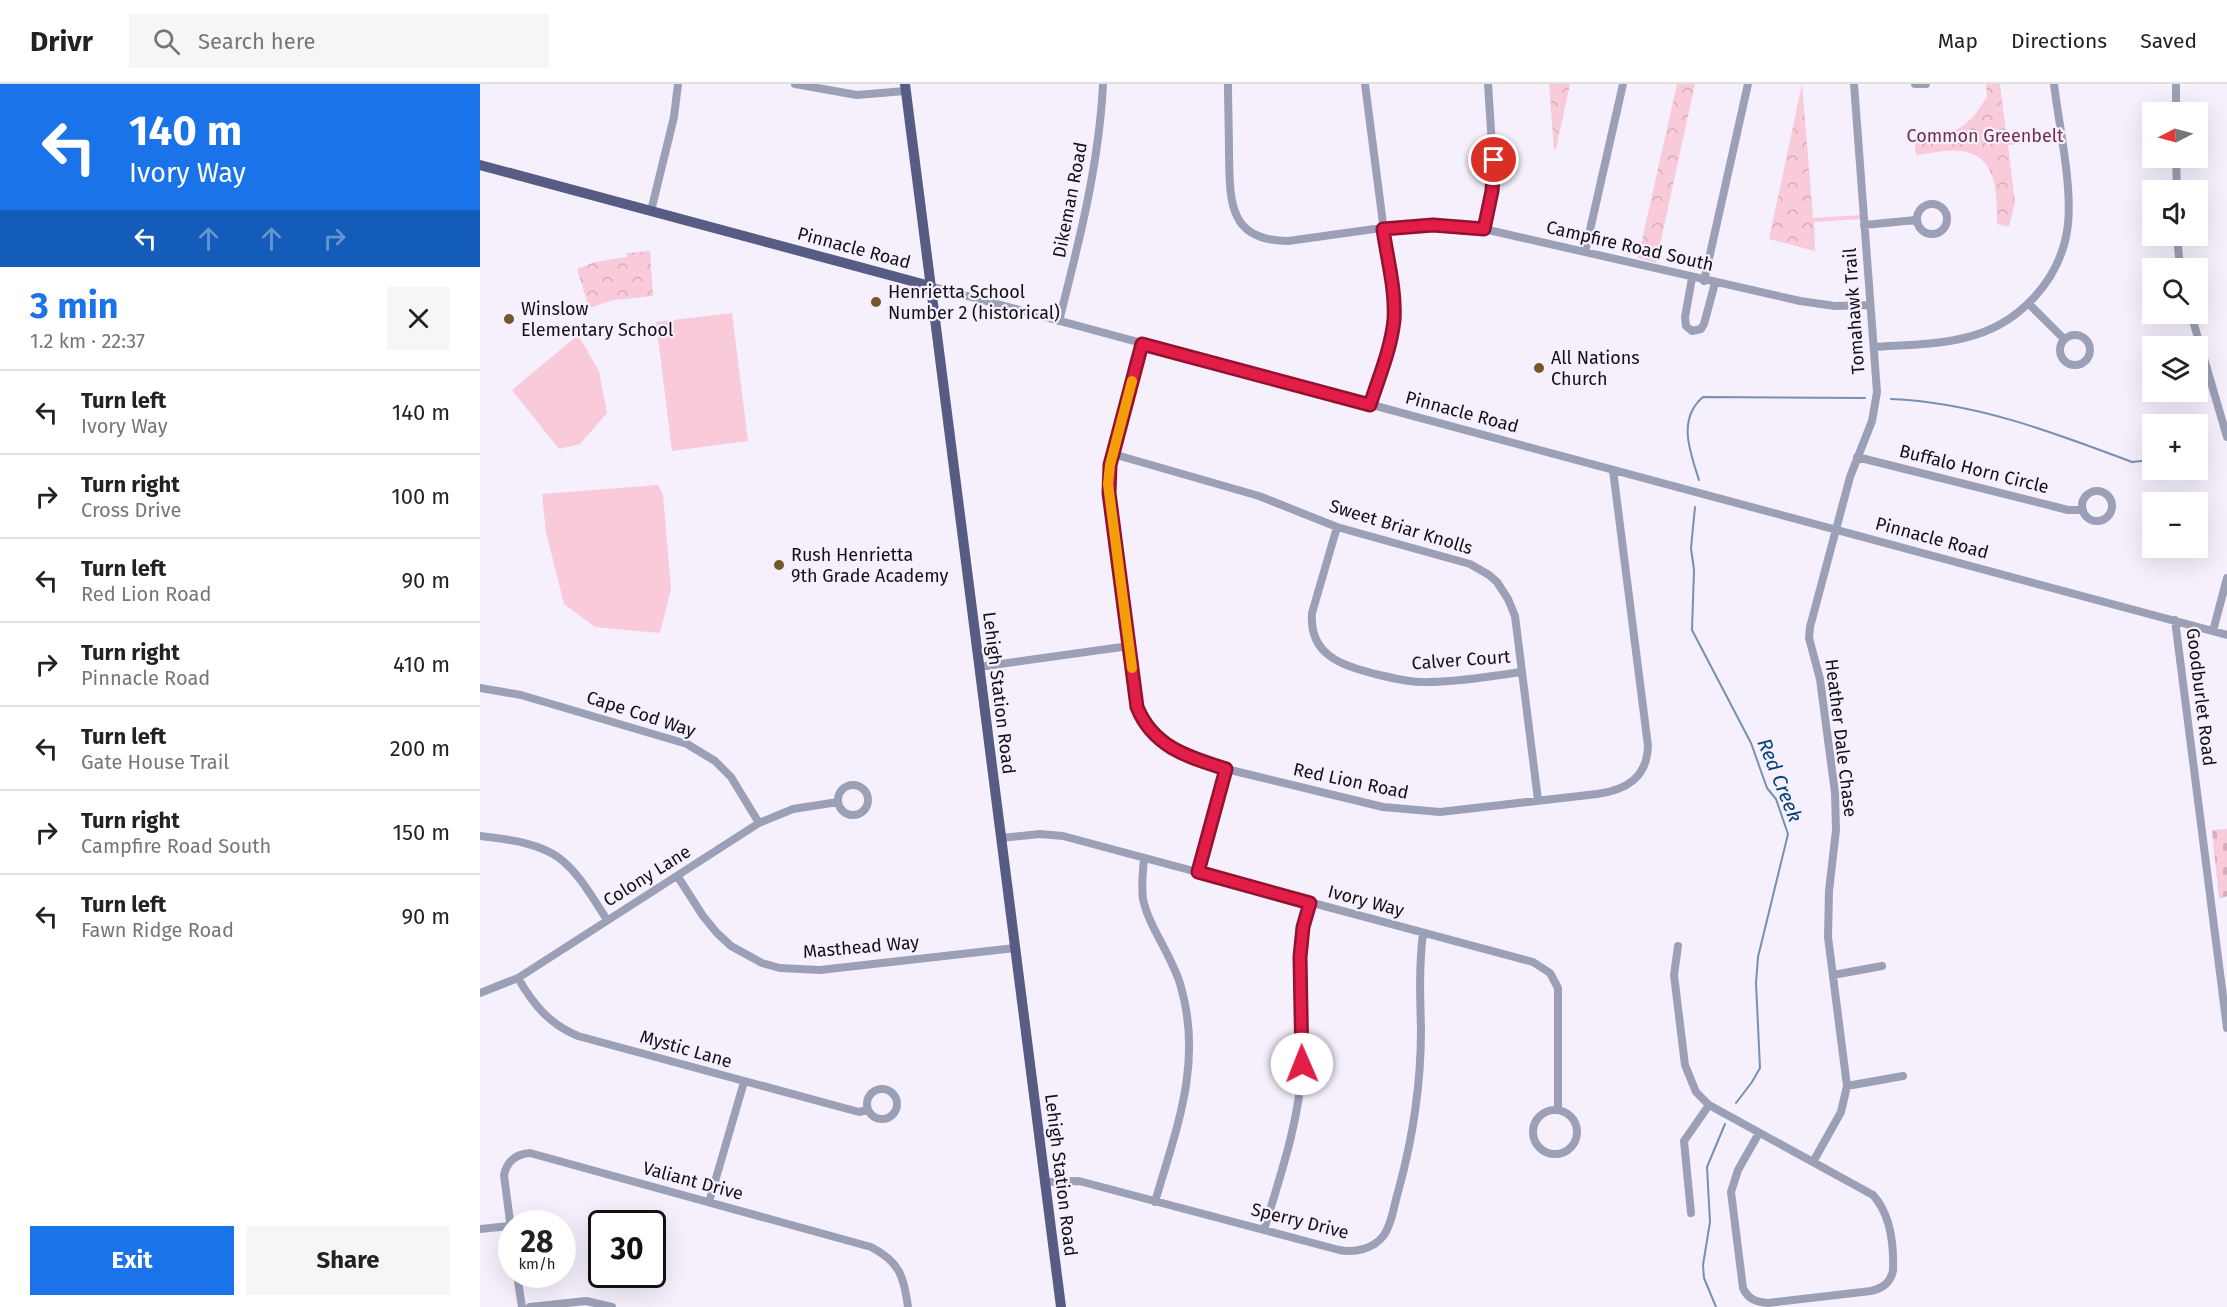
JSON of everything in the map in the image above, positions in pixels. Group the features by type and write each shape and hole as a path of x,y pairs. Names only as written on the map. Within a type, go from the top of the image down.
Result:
{"main road":[{"name":"Lehigh Station Road","path":"905,88 1061,1307"},
{"name":"Pinnacle Road","path":"480,165 930,286"}],"street":[{"path":"651,211 674,117 678,84"},
{"path":"795,84 857,95 905,88"},
{"name":"Dikeman Road","path":"1059,321 1095,171 1103,84"},
{"name":"Campfire Road South","path":"1228,84 1231,205 1248,232 1264,239 1288,241 1433,225 1484,229 1704,281 1818,305 1870,305"},
{"path":"1365,84 1393,294 1394,320 1389,345 1370,405"},
{"path":"1484,229 1494,176 1488,84"},
{"path":"1585,252 1623,84"},
{"path":"1704,281 1748,84"},
{"name":"Tomahawk Trail","path":"1836,530 1857,457 1872,421 1876,400 1854,84"},
{"path":"1915,84 1926,84"},
{"path":"1874,347 1964,338 2001,324 2029,304 2048,278 2059,258 2068,225 2068,191 2054,84"},
{"path":"2176,84 2176,102"},
{"path":"1864,225 1916,220"},
{"path":"1692,278 1684,317 1686,326 1692,331 1701,329 1704,324 1715,283"},
{"name":"Pinnacle Road","path":"930,286 2227,635"},
{"path":"2029,304 2064,339"},
{"path":"2194,324 2227,437"},
{"name":"Red Lion Road","path":"1142,344 1108,475 1137,707 1145,724 1171,748 1186,756 1226,769 1401,810 1462,810 1619,789 1635,780 1646,761 1648,746 1612,470"},
{"name":"Sweet Briar Knolls","path":"1113,454 1259,496 1336,527 1460,561 1489,574 1503,590 1512,607 1538,800"},
{"name":"Buffalo Horn Circle","path":"1857,457 2068,510 2083,510"},
{"name":"Calver Court","path":"1336,527 1312,613 1317,641 1330,657 1352,668 1414,682 1522,672"},
{"name":"Heather Dale Chase","path":"1813,1162 1841,1112 1847,1086 1828,937 1836,803 1821,679 1809,638 1814,609 1836,530"},
{"path":"2212,631 2227,578"},
{"name":"Goodburlet Road","path":"2175,620 2227,1028"},
{"path":"979,667 1129,646"},
{"name":"Cape Cod Way","path":"480,688 521,695 687,744 715,761 731,777 759,823"},
{"path":"1198,872 1226,769"},
{"name":"Colony Lane","path":"480,993 518,978 759,823 793,809 838,802"},
{"name":"Ivory Way","path":"1001,838 1027,834 1054,835 1533,962 1550,973 1556,980 1559,999 1558,1109"},
{"path":"480,836 523,842 552,852 577,873 607,920"},
{"path":"1144,858 1143,899 1181,987 1191,1052 1186,1093 1155,1202"},
{"name":"Masthead Way","path":"678,877 703,916 730,946 762,963 780,968 820,970 1015,948"},
{"path":"1264,1230 1287,1155 1299,1099 1302,1064 1300,957 1303,927 1310,903"},
{"name":"Sperry Drive","path":"1045,1182 1079,1181 1346,1252 1373,1245 1387,1231 1405,1167 1418,1099 1421,1029 1419,986 1423,933"},
{"path":"1678,946 1674,975 1685,1065 1696,1092 1709,1105 1863,1188 1878,1200 1885,1213 1891,1235 1892,1277 1884,1286 1871,1291 1777,1303 1755,1301 1746,1293 1743,1288 1731,1200 1734,1178 1759,1133"},
{"path":"1833,975 1882,966"},
{"name":"Mystic Lane","path":"518,978 534,1005 545,1017 570,1032 744,1082 859,1112 868,1110"},
{"path":"1847,1086 1903,1076"},
{"path":"710,1202 744,1082"},
{"path":"1691,1213 1684,1142 1709,1105"},
{"path":"1558,1109 1565,1111 1575,1121 1577,1135 1575,1142 1565,1152 1550,1154 1538,1146 1533,1132 1538,1118 1543,1113 1558,1109"},
{"name":"Valiant Drive","path":"508,1210 504,1175 508,1164 522,1154 530,1153 877,1250 893,1263 903,1278 908,1307"},
{"path":"480,1229 498,1227"},
{"path":"519,1288 522,1307"},
{"path":"530,1307 586,1301 612,1307"}],"green space":[{"path":"1549,84 1570,84 1554,150"},
{"path":"1677,84 1695,84 1656,263 1638,258"},
{"path":"1802,84 1813,218 1861,215 1861,219 1814,222 1815,251 1769,239"},
{"name":"Common Greenbelt","path":"1986,84 2000,84 2007,140 2056,135 2057,139 2008,145 2015,202 2009,227 1997,224 1997,201 1993,179 1983,161 1974,154 1962,151 1939,151 1916,155 1914,139 1950,133 1963,126 1974,116 1987,97"},
{"path":"650,251 653,296 614,300 589,308 577,269 595,262 627,257 627,253"},
{"path":"732,313 748,441 672,451 656,322"},
{"path":"578,335 599,371 607,413 580,444 559,449 512,390"},
{"path":"658,485 663,495 671,588 660,633 595,627 564,604 546,532 542,494"},
{"path":"2227,829 2227,896 2219,899 2212,830"}],"waterway":[{"name":"Red Creek","path":"1699,480 1689,447 1688,426 1690,415 1703,397 1865,398"},
{"name":"Red Creek","path":"1891,399 1922,401 1983,413 2044,430 2132,462 2142,461"},
{"name":"Red Creek","path":"1695,507 1691,548 1694,570 1692,630 1751,743 1767,788 1776,799 1788,834 1758,957 1756,983 1760,1068 1736,1103"},
{"name":"Red Creek","path":"1716,1307 1704,1278 1703,1265 1710,1222 1707,1167 1725,1124"}],"slow traffic":[{"path":"1132,381 1110,465 1108,484 1132,668"}],"place":[{"name":"Henrietta School Number 2 (historical)","path":"876,302"},
{"name":"Winslow Elementary School","path":"509,319"},
{"name":"All Nations Church","path":"1539,368"},
{"name":"Rush Henrietta 9th Grade Academy","path":"779,565"}],"route":[{"path":"1302,1064 1300,957 1303,927 1310,903 1198,872 1226,769 1186,756 1164,744 1145,724 1137,707 1109,493 1110,465 1142,344 1370,405 1389,345 1394,320 1393,294 1383,229 1396,226 1433,225 1484,229 1490,205 1494,160"}]}
